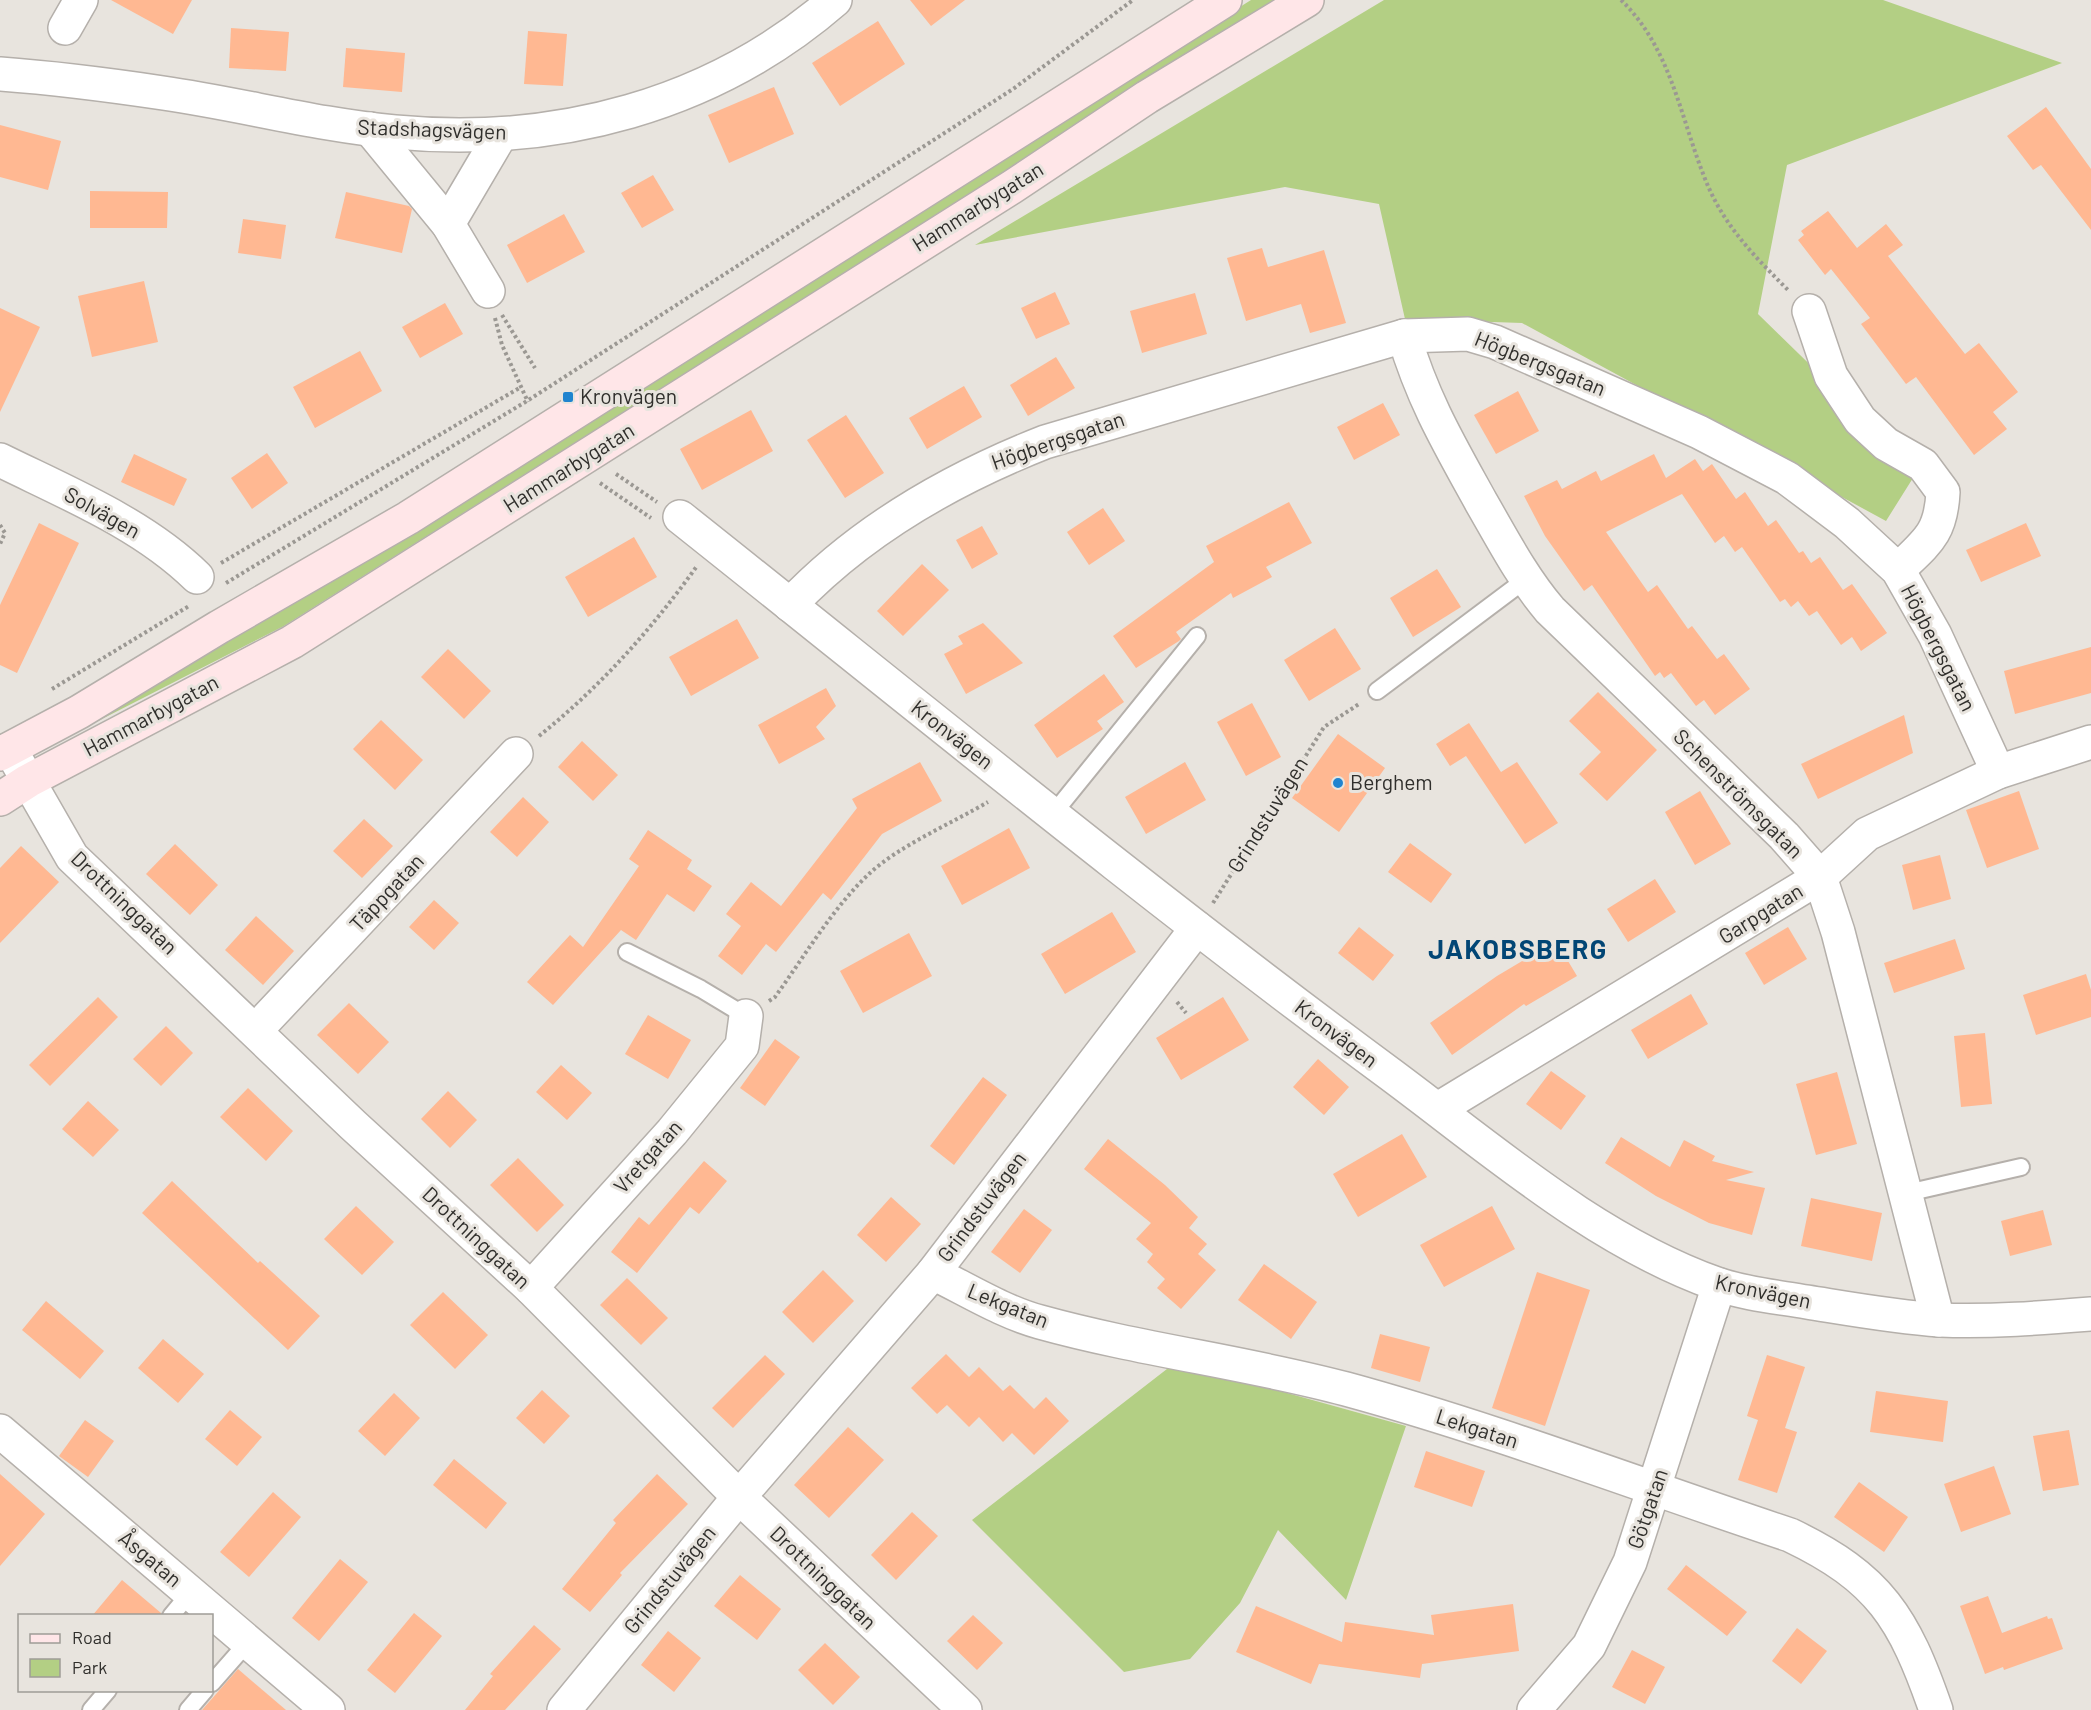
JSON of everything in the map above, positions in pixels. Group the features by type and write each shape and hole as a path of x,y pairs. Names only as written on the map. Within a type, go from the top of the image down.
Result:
{"main road":[{"name":"Hammarbygatan","path":"5,751 79,712 219,627 408,518 1225,0"},
{"name":"Hammarbygatan","path":"0,799 28,781 292,642 1012,187 1147,97 1307,0"}],"street":[{"name":"Stadshagsvägen","path":"0,74 162,93 370,129 501,134 574,125 632,112 686,92 763,56 835,0"},
{"path":"370,129 447,224 488,291"},
{"path":"447,224 501,134"},
{"path":"1809,311 1831,376 1860,420 1886,444 1923,465 1944,492 1942,517 1930,539 1898,570"},
{"name":"Högbergsgatan","path":"790,605 816,577 882,528 941,489 988,464 1045,442 1404,336 1468,334 1495,342 1699,432 1787,478 1847,523 1898,570 1935,635 1998,772"},
{"name":"Schenströmsgatan","path":"1404,336 1418,383 1434,419 1526,580 1558,618 1784,836 1820,878 1838,932 1938,1320"},
{"name":"Solvägen","path":"0,460 77,498 172,553 205,587"},
{"name":"Kronvägen","path":"680,517 1197,928 1438,1109 1496,1156 1581,1214 1662,1260 1719,1285 1868,1312 1938,1320 2001,1321 2091,1314"},
{"name":"Garpgatan","path":"1438,1109 1820,878 1867,834 1998,772 2091,742"},
{"name":"Drottninggatan","path":"5,751 28,781 72,857 256,1030 353,1125 531,1288 739,1497 965,1710"},
{"name":"Täppgatan","path":"256,1030 516,754"},
{"name":"Grindstuvägen","path":"564,1710 739,1497 933,1273 1197,928"},
{"name":"Vretgatan","path":"531,1288 672,1132 742,1046 746,1017"},
{"name":"Lekgatan","path":"933,1273 1038,1322 1250,1366 1345,1389 1417,1410 1790,1535 1823,1551 1861,1578 1899,1621 1919,1660 1936,1710"},
{"name":"Götgatan","path":"1534,1710 1589,1646 1630,1562 1719,1285"},
{"name":"Åsgatan","path":"0,1431 181,1604 199,1614"},
{"name":"Åsgatan","path":"213,1622 248,1642 328,1710"}],"lane":[{"path":"1377,692 1526,580"},
{"path":"1053,814 1197,636"},
{"path":"627,952 701,989 746,1017"},
{"path":"1907,1193 2021,1167"},
{"path":"213,1682 248,1642"},
{"path":"91,1710 106,1692"},
{"path":"188,1710 203,1692"}],"path":[{"path":"205,587 527,401 1013,88 1133,0"},
{"path":"1621,0 1664,60 1708,188 1739,240 1809,311"},
{"path":"51,690 205,587 521,387 502,345 488,291"},
{"path":"488,291 535,368"},
{"path":"613,472 680,517"},
{"path":"589,484 598,482 657,522 680,517"},
{"path":"0,525 5,534 0,544"},
{"path":"516,754 576,707 617,665 668,607 713,544"},
{"name":"Grindstuvägen","path":"1197,928 1324,727 1377,692"},
{"path":"746,1017 775,997 849,895 870,872 891,857 1017,786"}],"green space":[{"path":"1251,0 1278,0 284,626 53,744 91,718 279,612"},
{"path":"1384,0 1883,0 2062,63 1787,165 1758,314 1918,470 1886,521 1522,323 1405,319 1379,204 1285,187 975,245"},
{"path":"1176,1362 1406,1426 1346,1600 1278,1530 1240,1603 1190,1659 1124,1672 972,1520"}],"building":[{"path":"111,0 192,0 173,34"},
{"path":"910,0 965,0 931,26"},
{"path":"878,21 905,64 840,106 812,63"},
{"path":"231,28 289,32 286,71 229,68"},
{"path":"528,31 567,34 563,86 524,84"},
{"path":"346,48 405,53 402,92 343,87"},
{"path":"774,87 794,134 729,163 708,115"},
{"path":"2046,107 2091,169 2091,230 2041,165 2033,170 2007,136"},
{"path":"0,125 61,141 48,190 0,177"},
{"path":"653,175 674,210 642,228 621,193"},
{"path":"90,191 168,192 167,228 90,228"},
{"path":"346,192 409,206 412,209 402,253 335,238"},
{"path":"1828,211 1857,248 1886,224 1903,245 1888,256 1965,354 1979,343 2018,392 1993,412 2007,429 1974,455 1916,377 1906,384 1861,324 1870,318 1831,269 1825,275 1798,240 1804,235 1801,231"},
{"path":"564,214 585,252 527,283 507,245"},
{"path":"243,219 286,225 281,259 238,253"},
{"path":"1262,248 1268,267 1324,250 1346,323 1310,333 1301,304 1246,321 1227,258"},
{"path":"144,281 158,342 92,357 78,296"},
{"path":"1055,292 1070,324 1036,339 1021,308"},
{"path":"1195,293 1207,334 1142,353 1130,311"},
{"path":"445,303 463,334 420,358 402,327"},
{"path":"0,308 40,327 0,412"},
{"path":"360,351 382,391 315,428 293,387"},
{"path":"1056,357 1075,388 1028,416 1010,385"},
{"path":"964,386 982,417 927,449 909,418"},
{"path":"1518,391 1539,431 1496,454 1474,415"},
{"path":"1383,403 1400,435 1354,460 1337,427"},
{"path":"751,410 773,451 702,490 680,449"},
{"path":"846,415 884,473 845,498 807,440"},
{"path":"267,453 288,483 252,509 231,478"},
{"path":"134,454 187,479 174,506 121,482"},
{"path":"1654,454 1666,478 1695,459 1703,471 1712,464 1736,499 1745,492 1768,526 1776,520 1799,553 1803,551 1811,563 1820,557 1843,590 1852,584 1887,633 1861,651 1852,637 1841,645 1817,611 1809,616 1798,601 1791,607 1785,599 1780,602 1742,547 1735,552 1724,536 1715,543 1682,494 1606,532 1648,592 1657,585 1688,629 1692,626 1717,659 1724,654 1750,689 1715,715 1704,700 1696,706 1671,673 1664,678 1660,672 1655,676 1592,585 1584,591 1545,536 1524,496 1557,480 1562,489 1596,471 1601,481"},
{"path":"1289,502 1312,543 1266,567 1272,577 1233,598 1231,593 1176,632 1181,639 1179,641 1136,668 1113,636 1214,562 1206,546"},
{"path":"1103,508 1125,541 1089,565 1067,532"},
{"path":"39,523 79,543 17,673 0,665 0,605"},
{"path":"2026,523 2041,556 1981,582 1966,550"},
{"path":"982,526 998,554 972,569 956,540"},
{"path":"634,537 657,577 588,617 565,577"},
{"path":"922,564 949,590 903,636 877,611"},
{"path":"1437,569 1461,607 1413,637 1390,598"},
{"path":"737,619 759,658 691,696 669,657"},
{"path":"983,623 1023,663 966,694 944,654 963,644 958,636"},
{"path":"1335,628 1361,669 1309,701 1284,660"},
{"path":"2091,647 2091,693 2015,714 2004,671"},
{"path":"448,649 491,691 464,719 421,677"},
{"path":"1104,674 1124,702 1097,721 1103,729 1057,758 1034,725"},
{"path":"826,688 836,706 816,727 825,739 779,764 758,725"},
{"path":"1598,692 1657,750 1607,801 1579,774 1601,752 1569,721"},
{"path":"1252,703 1281,757 1246,776 1217,722"},
{"path":"1904,715 1913,753 1818,799 1801,764"},
{"path":"381,720 423,760 395,790 353,749"},
{"path":"1469,723 1501,772 1517,762 1558,823 1525,844 1466,756 1450,766 1436,744"},
{"name":"Berghem","path":"1338,734 1385,768 1339,832 1292,798"},
{"path":"582,741 618,775 593,801 558,767"},
{"path":"920,762 942,801 882,834 831,900 823,893 776,952 766,944 742,975 718,956 741,926 726,914 751,882 781,906 857,808 852,799"},
{"path":"1185,762 1206,800 1146,834 1125,797"},
{"path":"1700,791 1731,844 1695,865 1665,812"},
{"path":"2019,791 2039,849 1987,868 1966,810"},
{"path":"523,797 549,822 517,857 490,832"},
{"path":"364,819 393,846 362,878 333,851"},
{"path":"1009,828 1030,868 962,905 941,866"},
{"path":"648,830 692,860 687,869 712,886 694,912 667,894 636,940 621,930 553,1005 527,982 570,935 583,947 639,866 629,859"},
{"path":"1410,843 1452,874 1431,903 1388,872"},
{"path":"175,844 218,885 190,915 146,874"},
{"path":"21,846 59,882 0,943 0,868"},
{"path":"1940,855 1951,899 1913,910 1902,865"},
{"path":"1655,879 1676,912 1628,942 1607,909"},
{"path":"434,900 459,923 434,950 409,927"},
{"path":"1112,912 1136,952 1065,994 1041,954"},
{"path":"256,916 294,951 263,985 225,950"},
{"path":"1359,927 1394,955 1373,981 1338,953"},
{"path":"1788,927 1807,959 1764,985 1745,953"},
{"path":"909,933 932,976 863,1013 840,971"},
{"path":"1955,939 1965,969 1894,993 1884,963"},
{"path":"1556,941 1577,976 1526,1006 1524,1004 1452,1055 1430,1023 1497,976"},
{"path":"2086,974 2091,990 2091,1017 2036,1035 2023,995"},
{"path":"1691,994 1708,1024 1648,1059 1631,1030"},
{"path":"98,997 118,1017 50,1086 29,1065"},
{"path":"1223,997 1249,1040 1181,1080 1156,1038"},
{"path":"349,1003 389,1042 358,1074 317,1035"},
{"path":"648,1015 691,1040 668,1079 625,1054"},
{"path":"166,1026 193,1053 161,1086 133,1059"},
{"path":"1985,1033 1992,1104 1961,1107 1954,1036"},
{"path":"775,1039 800,1057 765,1106 740,1088"},
{"path":"1318,1059 1349,1087 1324,1115 1293,1087"},
{"path":"561,1065 592,1093 567,1120 536,1092"},
{"path":"1551,1071 1586,1096 1561,1130 1526,1104"},
{"path":"1837,1072 1857,1144 1816,1155 1796,1084"},
{"path":"983,1077 1007,1095 954,1165 930,1146"},
{"path":"248,1088 293,1131 266,1161 220,1117"},
{"path":"448,1091 477,1120 450,1148 421,1119"},
{"path":"88,1101 119,1130 93,1157 62,1129"},
{"path":"1402,1134 1427,1177 1358,1217 1333,1174"},
{"path":"1621,1137 1670,1167 1684,1140 1715,1156 1712,1161 1754,1172 1726,1180 1765,1188 1752,1235 1709,1223 1656,1196 1605,1163"},
{"path":"1108,1139 1165,1185 1198,1217 1189,1228 1207,1244 1198,1254 1216,1270 1181,1309 1157,1288 1165,1279 1147,1262 1153,1254 1136,1239 1151,1223 1084,1169"},
{"path":"518,1158 564,1205 537,1232 490,1185"},
{"path":"704,1161 727,1181 699,1214 690,1207 637,1273 611,1252 639,1217 649,1225"},
{"path":"172,1181 258,1263 260,1261 320,1316 288,1350 142,1213"},
{"path":"891,1197 921,1224 886,1262 857,1235"},
{"path":"1811,1198 1882,1213 1872,1261 1801,1246"},
{"path":"356,1206 394,1242 362,1275 324,1239"},
{"path":"1492,1206 1515,1249 1444,1287 1420,1245"},
{"path":"1024,1209 1052,1230 1020,1273 991,1252"},
{"path":"2043,1210 2052,1245 2010,1256 2001,1221"},
{"path":"1264,1264 1317,1302 1291,1339 1238,1300"},
{"path":"823,1270 854,1301 813,1343 782,1312"},
{"path":"1537,1272 1590,1290 1545,1426 1492,1408"},
{"path":"627,1278 668,1318 641,1345 600,1305"},
{"path":"443,1292 488,1335 455,1369 410,1325"},
{"path":"46,1301 104,1351 80,1379 22,1330"},
{"path":"1380,1334 1430,1347 1420,1382 1371,1368"},
{"path":"163,1339 204,1374 178,1403 138,1368"},
{"path":"946,1354 969,1377 979,1367 1003,1391 1010,1385 1034,1409 1046,1397 1069,1421 1034,1455 1012,1433 1003,1442 979,1417 969,1427 947,1405 937,1414 911,1388"},
{"path":"765,1355 785,1374 733,1428 712,1408"},
{"path":"1767,1355 1805,1367 1785,1428 1797,1432 1777,1493 1738,1480 1758,1420 1747,1416"},
{"path":"542,1390 570,1416 544,1444 516,1418"},
{"path":"1876,1391 1948,1401 1943,1442 1870,1432"},
{"path":"394,1393 420,1418 385,1456 358,1431"},
{"path":"230,1410 262,1437 237,1466 205,1439"},
{"path":"85,1420 114,1441 88,1477 59,1456"},
{"path":"848,1427 884,1460 829,1518 794,1485"},
{"path":"2069,1430 2079,1485 2043,1491 2033,1436"},
{"path":"1426,1451 1485,1471 1472,1507 1414,1487"},
{"path":"454,1459 507,1503 486,1529 433,1485"},
{"path":"1994,1466 2011,1514 1961,1532 1944,1484"},
{"path":"0,1474 45,1514 0,1566"},
{"path":"657,1474 688,1504 620,1573 622,1575 590,1612 562,1589 616,1523 613,1520"},
{"path":"1859,1482 1908,1517 1884,1552 1834,1517"},
{"path":"273,1492 301,1517 249,1577 220,1552"},
{"path":"912,1512 938,1536 896,1580 871,1555"},
{"path":"340,1559 368,1582 319,1641 292,1618"},
{"path":"1686,1565 1747,1612 1727,1636 1667,1589"},
{"path":"740,1575 781,1609 757,1640 714,1606"},
{"path":"122,1580 161,1613 161,1614 94,1614"},
{"path":"1988,1596 2002,1633 2047,1616 2048,1619 2052,1618 2063,1649 2004,1670 2003,1667 1985,1674 1960,1606"},
{"path":"1513,1604 1519,1651 1422,1664 1420,1678 1319,1664 1311,1684 1236,1652 1256,1606 1342,1642 1345,1622 1434,1635 1431,1615"},
{"path":"414,1613 442,1636 395,1693 367,1670"},
{"path":"973,1615 1003,1643 977,1670 947,1641"},
{"path":"534,1625 561,1649 505,1710 465,1710 493,1676 490,1674"},
{"path":"1797,1628 1827,1651 1801,1684 1772,1661"},
{"path":"668,1631 701,1658 674,1692 641,1665"},
{"path":"825,1643 860,1677 833,1705 798,1670"},
{"path":"1632,1650 1665,1667 1645,1704 1612,1687"},
{"path":"238,1669 286,1710 202,1710"}],"place":[{"name":"Kronvägen","path":"568,397"},
{"name":"Berghem","path":"1338,783"}],"district":[{"name":"JAKOBSBERG","path":"1518,950"}]}
